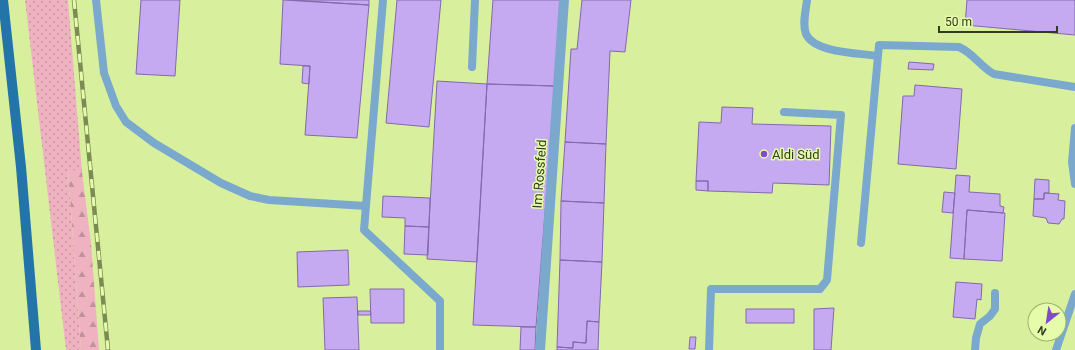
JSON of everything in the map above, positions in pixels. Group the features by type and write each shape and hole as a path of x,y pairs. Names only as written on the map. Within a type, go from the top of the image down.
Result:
{"main road":[{"path":"3,0 21,167 36,350"}],"street":[{"name":"Im Rossfeld","path":"540,350 564,0"}],"lane":[{"path":"96,0 104,73 116,106 126,122 154,143 221,183 250,196 269,200 366,206"},
{"path":"383,0 364,230 440,301 440,350"},
{"path":"472,67 475,0"},
{"path":"807,0 804,28 806,35 811,41 826,49 878,56"},
{"path":"861,243 879,45 959,47 967,50 986,70 994,74 1075,87"},
{"path":"709,350 711,288 820,288 827,280 841,115 784,112"},
{"path":"1075,128 1072,162 1075,184"},
{"path":"975,350 976,338 980,324 990,316 995,309 995,293"},
{"path":"1056,350 1075,294"}],"green space":[{"path":"25,0 68,0 82,172 68,170 81,350 66,350"},
{"path":"68,169 82,172 91,243 99,350 81,350"}],"building":[{"path":"141,0 180,0 175,76 136,74"},
{"path":"283,0 369,5 357,138 305,135 310,66 280,64"},
{"path":"292,0 369,0 369,5"},
{"path":"397,0 441,0 429,127 386,123"},
{"path":"493,0 560,0 555,86 487,84"},
{"path":"582,0 631,0 625,52 610,51 606,144 565,142 571,49 577,49"},
{"path":"967,0 1075,0 1075,35 965,25"},
{"path":"909,62 934,64 933,70 908,69"},
{"path":"303,66 310,66 309,84 302,83"},
{"path":"437,81 487,84 477,262 427,259"},
{"path":"487,84 555,86 536,327 473,325"},
{"path":"915,85 962,89 956,169 898,164 903,96 914,96"},
{"name":"Aldi Süd","path":"722,107 753,108 752,124 831,126 829,185 773,183 772,193 708,191 708,181 696,181 699,122 721,123"},
{"path":"565,142 606,144 604,203 561,201"},
{"path":"956,175 970,176 969,192 1000,194 1000,206 1004,207 1003,213 967,210 964,259 950,258"},
{"path":"1035,179 1049,180 1049,193 1044,193 1044,199 1034,199"},
{"path":"696,181 708,181 708,191 696,190"},
{"path":"944,192 955,193 953,213 942,212"},
{"path":"1044,193 1059,194 1058,200 1065,201 1064,219 1062,219 1059,224 1048,223 1046,218 1033,216 1034,199 1044,199"},
{"path":"383,196 430,198 429,227 405,226 405,218 382,217"},
{"path":"561,201 604,203 602,262 560,260"},
{"path":"967,210 1005,213 1002,261 964,259"},
{"path":"405,226 429,227 428,255 404,254"},
{"path":"348,250 349,285 298,287 297,252"},
{"path":"560,260 602,262 599,322 587,321 586,343 573,342 573,348 557,347"},
{"path":"956,282 982,284 981,300 977,299 975,319 953,317"},
{"path":"370,289 404,289 404,323 371,323"},
{"path":"357,297 359,350 325,350 323,298"},
{"path":"834,308 831,350 814,350 814,309"},
{"path":"746,309 794,309 794,323 746,323"},
{"path":"358,311 370,311 371,315 358,315"},
{"path":"587,321 599,322 598,350 557,350 557,347 573,348 573,342 586,343"},
{"path":"521,327 536,327 535,350 520,350"},
{"path":"690,337 696,337 695,349 689,349"}],"railway":[{"path":"74,0 108,350"}],"place":[{"name":"Aldi Süd","path":"764,154"}]}
